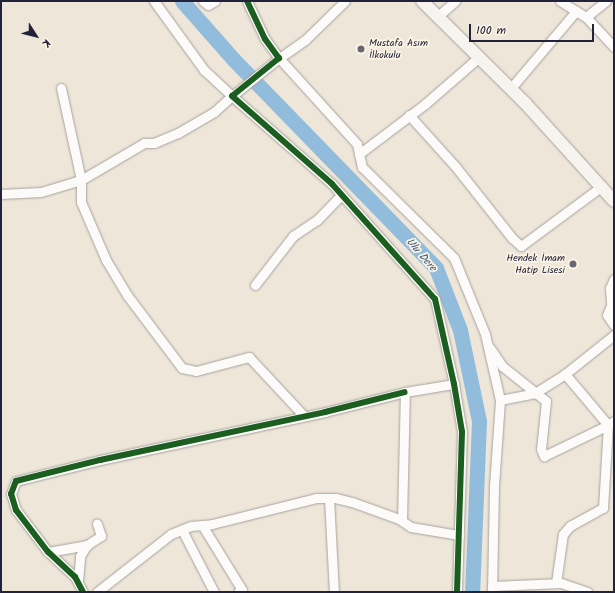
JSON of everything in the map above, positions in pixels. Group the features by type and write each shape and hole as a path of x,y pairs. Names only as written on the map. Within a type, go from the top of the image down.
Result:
{"main road":[{"path":"422,1 511,88 602,186 614,201"}],"street":[{"path":"154,1 204,70 342,195 435,299 454,384 462,432 457,592"},
{"path":"203,1 208,5 215,1"},
{"path":"247,1 264,39 279,58 356,144 362,167 454,258 487,345 500,400 494,486 492,589 556,583 587,592"},
{"path":"1,194 41,192 81,180 144,143 154,143 178,133 214,112 279,58 305,40 345,1"},
{"path":"438,16 455,1"},
{"path":"560,1 586,17 614,47"},
{"path":"586,17 606,1"},
{"path":"511,88 576,11"},
{"path":"359,154 479,57"},
{"path":"61,88 81,180 81,202 106,260 127,295 182,368 196,371 249,357 304,416"},
{"path":"409,115 454,166 512,238 521,246 602,186"},
{"path":"255,285 293,236 317,220 342,195"},
{"path":"614,279 610,288 612,300 607,315 614,325"},
{"path":"500,400 535,393 566,374 614,335"},
{"path":"487,345 502,366 546,401 541,449 544,456 611,423"},
{"path":"556,583 563,534 570,526 603,508 611,423 566,374"},
{"path":"83,592 78,581 48,552 16,510 11,494 16,481 100,460 304,416 405,392 454,384"},
{"path":"402,521 405,392"},
{"path":"97,592 155,545 182,530 277,506 329,498 352,502 402,521 412,527 459,535"},
{"path":"329,498 334,592"},
{"path":"48,552 87,545 101,536 97,524"},
{"path":"202,525 242,590 238,592"},
{"path":"182,530 214,592"},
{"path":"78,581 80,556 87,545"}],"waterway":[{"name":"Ulu Dere","path":"182,1 234,60 436,268 460,330 479,421 472,592"}],"cycle path":[{"path":"247,1 265,39 279,58 232,96 332,184 435,299 454,384 462,432 457,592"},
{"path":"83,592 75,577 48,552 16,510 11,494 16,481 100,460 325,412 405,392"}],"place":[{"name":"Mustafa Asım İlkokulu","path":"361,49"},
{"name":"Hendek İmam Hatip Lisesi","path":"573,264"}]}
